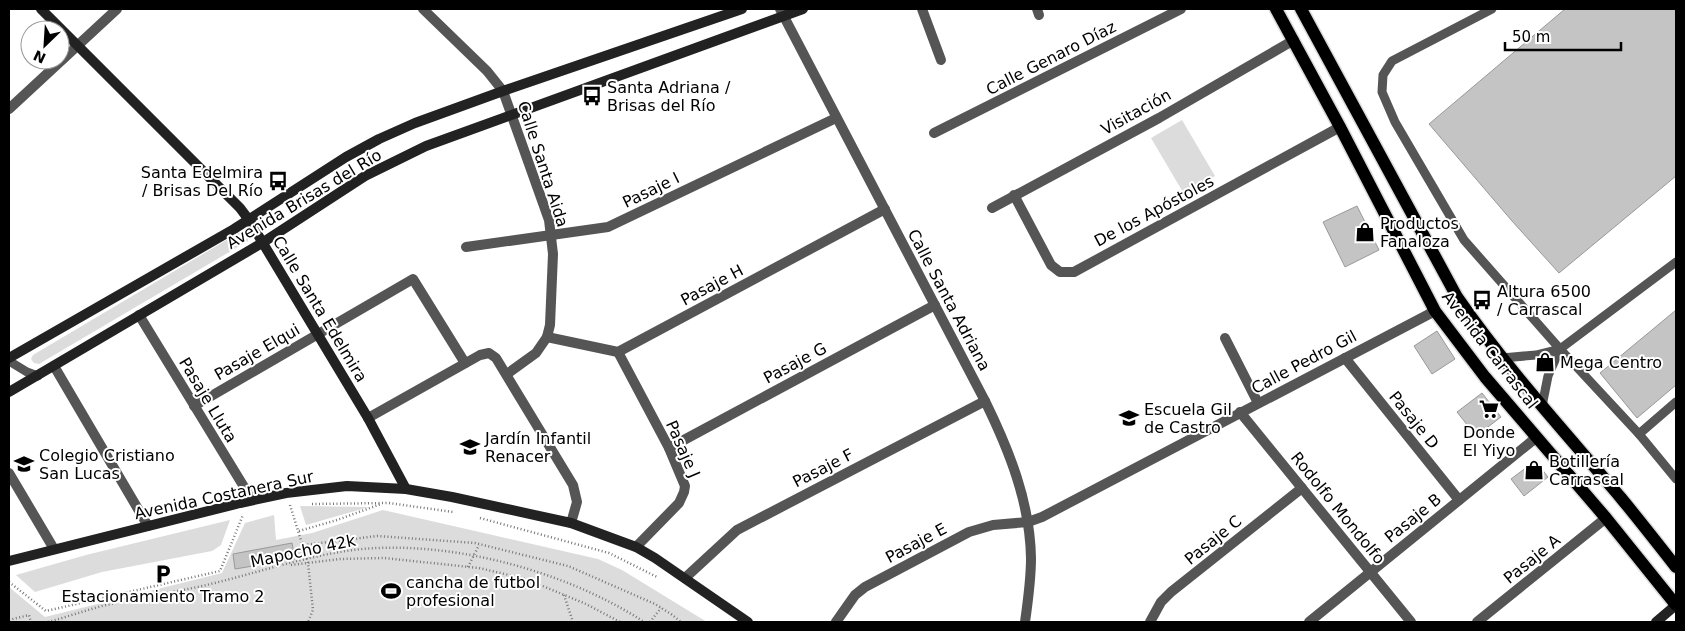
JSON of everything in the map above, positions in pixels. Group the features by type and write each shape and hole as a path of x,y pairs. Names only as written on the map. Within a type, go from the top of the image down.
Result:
{"main road":[{"name":"Avenida Carrascal","path":"1276,9 1435,310 1485,376 1606,518 1676,605"},
{"name":"Avenida Carrascal","path":"1301,9 1458,296 1478,327 1542,406 1622,499 1676,567"}],"street":[{"name":"Calle Santa Edelmira","path":"41,9 240,208 368,418 406,489"},
{"path":"9,109 117,9"},
{"name":"Calle Santa Aida","path":"422,9 488,71 503,91 544,205 552,234 552,311 547,337 536,353 507,374"},
{"name":"Avenida Brisas del Río","path":"9,359 249,220 346,157 379,139 415,123 503,91 742,9"},
{"name":"Avenida Brisas del Río","path":"9,392 262,243 364,176 397,160 426,146 513,116 781,12 802,9"},
{"path":"922,9 941,60"},
{"name":"Calle Genaro Díaz","path":"934,133 1182,9"},
{"name":"Calle Santa Adriana","path":"781,12 985,401 1006,446 1028,522 1031,558 1025,622"},
{"name":"Visitación","path":"992,208 1159,118 1294,40"},
{"name":"Pasaje I","path":"466,247 599,229 616,224 836,118"},
{"name":"De los Apóstoles","path":"1014,195 1051,265 1060,272 1074,272 1340,127"},
{"name":"Pasaje H","path":"618,352 884,209"},
{"name":"Pasaje Elqui","path":"194,406 413,279 465,363"},
{"name":"Pasaje G","path":"669,448 935,305"},
{"name":"Calle Pedro Gil","path":"1028,522 1042,517 1435,310"},
{"name":"Pasaje Lluta","path":"139,315 252,500"},
{"path":"547,337 618,352"},
{"path":"1225,338 1258,403"},
{"name":"Pasaje J","path":"618,352 669,448 683,480 684,492 679,503 636,547"},
{"path":"368,418 480,355 489,353 493,355 507,374 573,485 576,502 570,523"},
{"name":"Pasaje D","path":"1345,358 1459,500"},
{"path":"54,366 148,526"},
{"name":"Pasaje F","path":"685,578 737,530 985,401"},
{"name":"Rodolfo Mondolfo","path":"1240,412 1411,622"},
{"name":"Pasaje B","path":"1309,622 1537,437"},
{"path":"9,473 54,549"},
{"name":"Avenida Costanera Sur","path":"9,561 286,493 347,486 406,489 452,496 570,523 636,547 656,558 748,622"},
{"name":"Pasaje C","path":"1150,622 1161,602 1171,592 1302,488"},
{"name":"Pasaje A","path":"1477,622 1606,518"},
{"name":"Pasaje E","path":"836,622 855,595 864,587 969,532 993,525 1028,522"},
{"path":"1656,622 1676,605"}],"lane":[{"path":"1492,9 1392,62 1382,75 1382,92 1395,122 1464,240 1560,349 1639,434 1676,479"},
{"path":"1502,358 1536,355 1560,349 1676,262"},
{"path":"1542,406 1548,376 1560,349"},
{"path":"9,359 26,372 38,376"},
{"path":"1639,434 1676,402"}],"path":[{"path":"286,493 308,561 314,610 308,622"},
{"path":"299,531 384,503"},
{"path":"309,504 384,503 454,512"},
{"path":"9,582 46,611 220,571 244,514 237,515"},
{"path":"472,516 609,552 663,580"},
{"path":"304,545 377,536 479,544 568,566 661,608 680,622"},
{"path":"468,567 479,544"},
{"name":"Mapocho 42k","path":"48,622 104,606 203,586 308,561 335,552 391,547 453,552 512,564 565,582 612,602 644,622"},
{"path":"308,561 384,558 478,568 526,579 586,604 620,622"},
{"path":"564,595 573,622"},
{"path":"650,622 661,608"},
{"path":"9,620 29,615 31,622"}],"shaded area":[{"path":"1182,120 1215,176 1184,194 1151,138"},
{"path":"240,232 248,234 248,241 39,364 34,363 31,359 33,355"},
{"path":"300,506 369,507 306,525"},
{"path":"383,510 598,559 622,570 707,622 9,622 9,587 45,617 222,573 245,523 274,515 276,540 312,533"},
{"path":"230,520 221,545 212,551 102,572 35,592 16,575 86,555"}],"building":[{"path":"1565,9 1676,9 1676,176 1559,273 1429,124"},
{"path":"1357,206 1379,250 1345,267 1323,222"},
{"path":"1676,310 1676,385 1637,418 1600,373"},
{"path":"1437,331 1455,359 1432,374 1414,346"},
{"path":"1482,393 1501,417 1476,436 1457,412"},
{"path":"1531,464 1541,468 1548,477 1524,496 1511,479"},
{"path":"292,543 295,559 235,569 233,554"}],"place":[{"name":"Santa Adriana / Brisas del Río","path":"592,96"},
{"name":"Santa Edelmira / Brisas Del Río","path":"278,181"},
{"name":"Productos Fanaloza","path":"1365,232"},
{"name":"Altura 6500 / Carrascal","path":"1482,300"},
{"name":"Mega Centro","path":"1545,362"},
{"name":"Donde El Yiyo","path":"1489,409"},
{"name":"Escuela Gil de Castro","path":"1129,418"},
{"name":"Jardín Infantil Renacer","path":"470,447"},
{"name":"Colegio Cristiano San Lucas","path":"24,464"},
{"name":"Botillería Carrascal","path":"1534,470"},
{"name":"Estacionamiento Tramo 2","path":"163,574"},
{"name":"cancha de futbol profesional","path":"391,591"}]}
